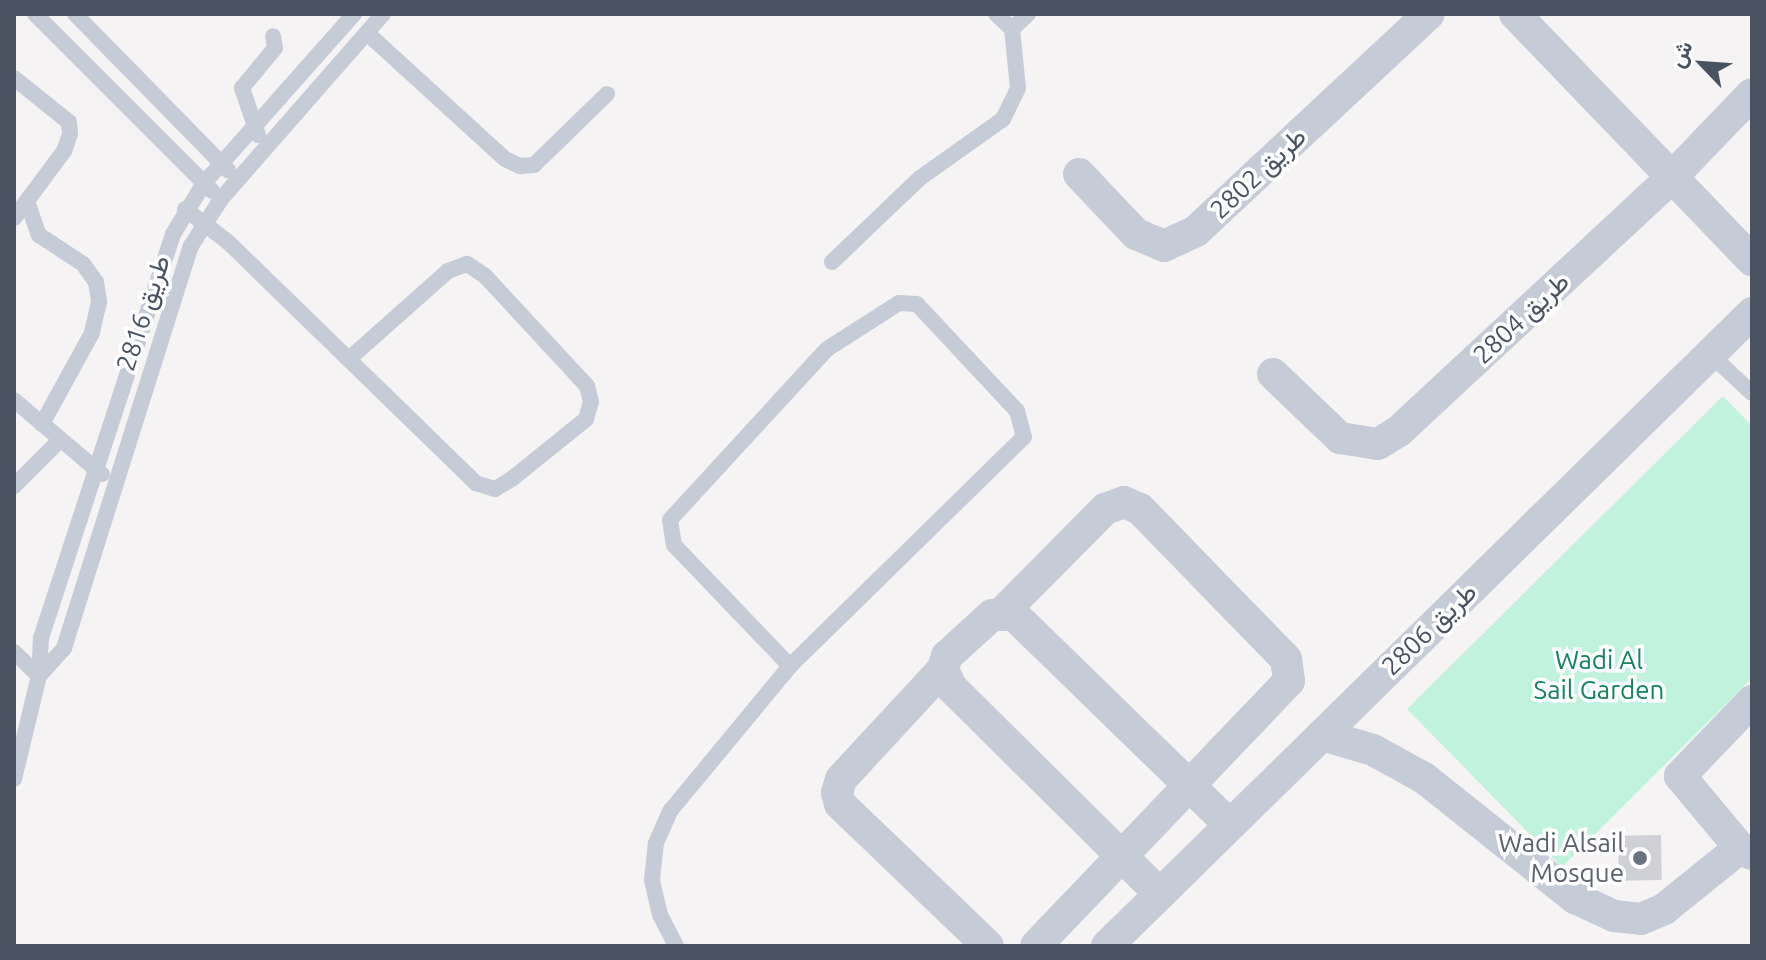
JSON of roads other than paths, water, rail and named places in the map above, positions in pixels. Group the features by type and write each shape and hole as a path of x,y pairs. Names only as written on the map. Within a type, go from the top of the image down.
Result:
{"street":[{"name":"طريق 2802","path":"1079,174 1136,234 1164,246 1196,231 1429,14"},
{"path":"1515,14 1752,260"},
{"name":"طريق 2804","path":"1273,374 1340,438 1378,444 1399,431 1672,177 1752,94"},
{"name":"طريق 2806","path":"1107,946 1752,313"},
{"path":"988,946 840,804 837,793 841,779 943,669 947,656 992,615 1004,611 1105,509 1124,502 1140,509 1286,659 1289,681 1276,699 1189,785 1036,946"},
{"path":"1004,611 1014,615 1230,825"},
{"path":"943,669 951,687 1160,894"},
{"path":"1322,735 1373,750 1424,778 1575,898 1614,916 1641,919 1664,909 1746,851 1680,776 1705,746 1752,701"}],"lane":[{"path":"35,14 221,199"},
{"path":"75,14 238,180"},
{"name":"طريق 2816","path":"14,779 39,676 41,638 95,468 185,209 204,183 354,14"},
{"name":"طريق 2816","path":"39,676 64,648 180,270 204,223 221,199 383,14"},
{"path":"832,262 920,178 1003,119 1018,88 1012,29 996,14"},
{"path":"1012,29 1028,14"},
{"path":"367,33 505,159 520,166 534,165 607,94"},
{"path":"264,150 242,88 275,48 273,36"},
{"path":"14,78 69,122 64,151 14,218"},
{"path":"27,201 39,235 83,264 96,282 99,302 81,357 42,424"},
{"path":"185,209 204,223 349,359 476,483 495,489 586,419 591,402 587,386 485,276 467,264 448,271 349,359"},
{"path":"676,946 660,915 652,880 662,826 790,666 1024,437 1023,419 917,304 899,303 827,349 670,520 674,545 790,666"},
{"path":"1710,354 1752,393"},
{"path":"14,400 114,484"},
{"path":"14,486 61,439"},
{"path":"14,652 39,676"}],"place":[{"name":"Wadi Alsail Mosque","path":"1640,858"}],"park label":[{"name":"Wadi Al Sail Garden","path":"1599,675"}]}
